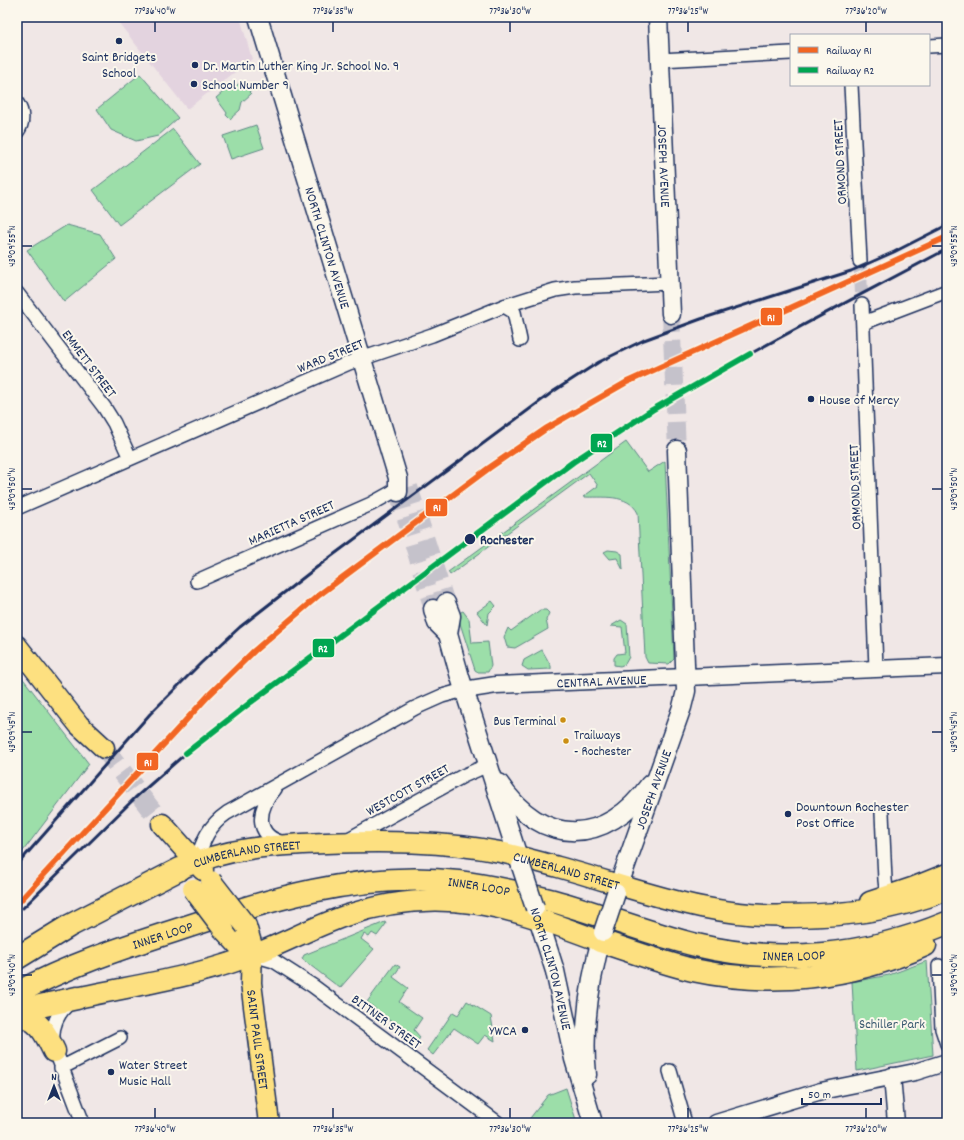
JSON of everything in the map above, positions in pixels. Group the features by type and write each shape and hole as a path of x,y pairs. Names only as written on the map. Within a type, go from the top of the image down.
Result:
{"highway":[{"path":"17,958 69,926 188,865"},
{"name":"INNER LOOP","path":"17,977 101,941 224,900 318,876 381,867 453,868 512,877 571,892 681,927 718,936 756,941 813,942 852,937 907,924 947,908"},
{"name":"INNER LOOP","path":"17,993 48,978 101,956 232,912 322,888 378,881 436,881 492,887 552,901 648,932 699,946 756,955 814,955 852,951 897,941 947,923"},
{"path":"783,916 833,916 867,912 908,902 947,889"},
{"path":"601,937 698,971 742,977 790,978 824,975 864,967 903,955 947,935"},
{"path":"17,1011 77,998"},
{"path":"17,1016 28,1017 37,1023 45,1033 58,1059"}],"main road":[{"name":"NORTH CLINTON AVENUE","path":"258,17 401,487"},
{"name":"JOSEPH AVENUE","path":"658,17 671,314"},
{"name":"JOSEPH AVENUE","path":"593,1123 588,1088 585,1043 589,999 601,937 685,699 687,677 677,450"},
{"name":"NORTH CLINTON AVENUE","path":"440,606 451,616 448,634 464,690 555,971 574,1059 593,1123"},
{"path":"17,646 100,752"},
{"path":"488,765 510,798 530,816 554,828 575,831 602,826 625,813 646,791 662,765"},
{"name":"SAINT PAUL STREET","path":"159,827 188,865 211,881 246,926 251,938 251,983 269,1123"},
{"name":"CUMBERLAND STREET","path":"188,865 236,850 289,844 390,842 441,846 499,852 520,862 618,889 708,910 745,915 783,916 834,911 888,896 947,874"},
{"name":"SAINT PAUL STREET","path":"188,865 193,888 224,930 237,944 252,955"},
{"path":"77,998 202,970 252,955 344,916 399,903 436,900 474,902 536,913 601,937"}],"street":[{"path":"930,46 947,45"},
{"path":"660,60 790,52"},
{"name":"ORMOND STREET","path":"851,86 860,261"},
{"path":"17,103 22,119 17,132"},
{"name":"WARD STREET","path":"17,508 363,358 432,335 535,295 562,289 669,283"},
{"path":"863,323 947,291"},
{"name":"EMMETT STREET","path":"17,293 104,407 130,458"},
{"name":"ORMOND STREET","path":"862,305 876,668"},
{"path":"504,306 514,312 520,340"},
{"name":"MARIETTA STREET","path":"197,581 371,504 401,487"},
{"name":"CENTRAL AVENUE","path":"188,865 207,832 218,820 415,708 442,696 464,690 496,685 947,666"},
{"name":"WESTCOTT STREET","path":"343,843 469,773 488,765"},
{"name":"CENTRAL AVENUE","path":"280,784 270,794 264,806 261,813 262,824 270,838 289,844"},
{"path":"882,813 884,874 888,896"},
{"name":"BITTNER STREET","path":"252,955 274,961 313,986 498,1123"},
{"path":"939,966 942,1028 947,1044"},
{"path":"77,998 66,1006 56,1021 52,1033 58,1059 83,1123"},
{"path":"58,1059 120,1038"},
{"path":"716,1123 812,1093 892,1076 947,1062"},
{"path":"670,1071 685,1123"},
{"path":"892,1076 896,1123"}],"shaded area":[{"name":"School Number 9","path":"114,17 240,17 252,59 187,109"}],"green space":[{"path":"140,74 178,118 158,136 136,141 111,130 97,109"},
{"path":"241,82 244,85 246,83 251,90 249,92 251,94 242,102 240,110 230,119 216,98 229,87 232,89"},
{"path":"256,125 264,148 231,159 223,136"},
{"path":"173,129 200,164 119,225 93,190"},
{"path":"67,225 100,234 116,259 64,302 27,250"},
{"path":"626,442 648,472 665,461 674,659 669,664 648,663 645,657 638,513 628,502 621,499 606,497 583,497 598,486 589,473 450,575 448,572"},
{"path":"608,550 617,551 622,554 623,570 617,558 610,559 604,552"},
{"path":"492,601 496,606 489,613 487,625 477,612"},
{"path":"540,610 546,610 549,613 546,620 548,629 515,648 507,647 504,637 508,628 511,631"},
{"path":"463,611 469,619 472,643 488,642 491,666 488,672 478,672 475,670 457,614"},
{"path":"621,620 627,624 629,657 625,664 620,666 614,665 614,658 617,654 625,653 622,627 611,626"},
{"path":"542,650 551,666 551,669 528,670 522,666 524,660"},
{"path":"17,671 89,764 17,859"},
{"path":"385,922 386,924 377,936 372,933 369,937 364,934 361,939 374,949 340,988 302,959 304,955"},
{"name":"Schiller Park","path":"927,961 933,1055 857,1071 852,982 889,975"},
{"path":"395,964 400,967 393,977 408,988 399,1002 422,1018 414,1030 420,1037 417,1043 367,1002"},
{"path":"467,1001 491,1016 495,1041 485,1035 478,1044 454,1028 433,1055 427,1050 453,1012 458,1015"},
{"path":"566,1088 577,1123 527,1122 548,1095"}],"tunnel":[{"path":"860,261 862,305"},
{"path":"671,314 677,450"},
{"path":"409,487 446,603"},
{"path":"398,492 433,609"},
{"path":"104,748 162,824"}],"railway":[{"path":"17,865 150,714 201,663 240,627 321,564 554,391 599,362 644,340 701,319 851,271 894,252 947,225"},
{"path":"23,908 135,798 201,740 573,462 618,432 710,376 947,249"},
{"path":"111,802 210,694 278,628 346,574 535,436 600,396 642,374 879,268"}],"rail line":[{"name":"R1","path":"17,904 210,694 254,651 319,595 489,468 547,428 627,382 947,237"},
{"name":"R2","path":"186,753 251,702 573,462 652,410 750,354"}],"place":[{"name":"Saint Bridgets School","path":"119,41"},
{"name":"Dr. Martin Luther King Jr. School No. 9","path":"195,65"},
{"name":"School Number 9","path":"194,84"},
{"name":"House of Mercy","path":"811,399"},
{"name":"Rochester","path":"470,539"},
{"name":"Bus Terminal","path":"563,720"},
{"name":"Trailways - Rochester","path":"566,741"},
{"name":"Downtown Rochester Post Office","path":"788,814"},
{"name":"YWCA","path":"525,1030"},
{"name":"Water Street Music Hall","path":"111,1072"}]}
